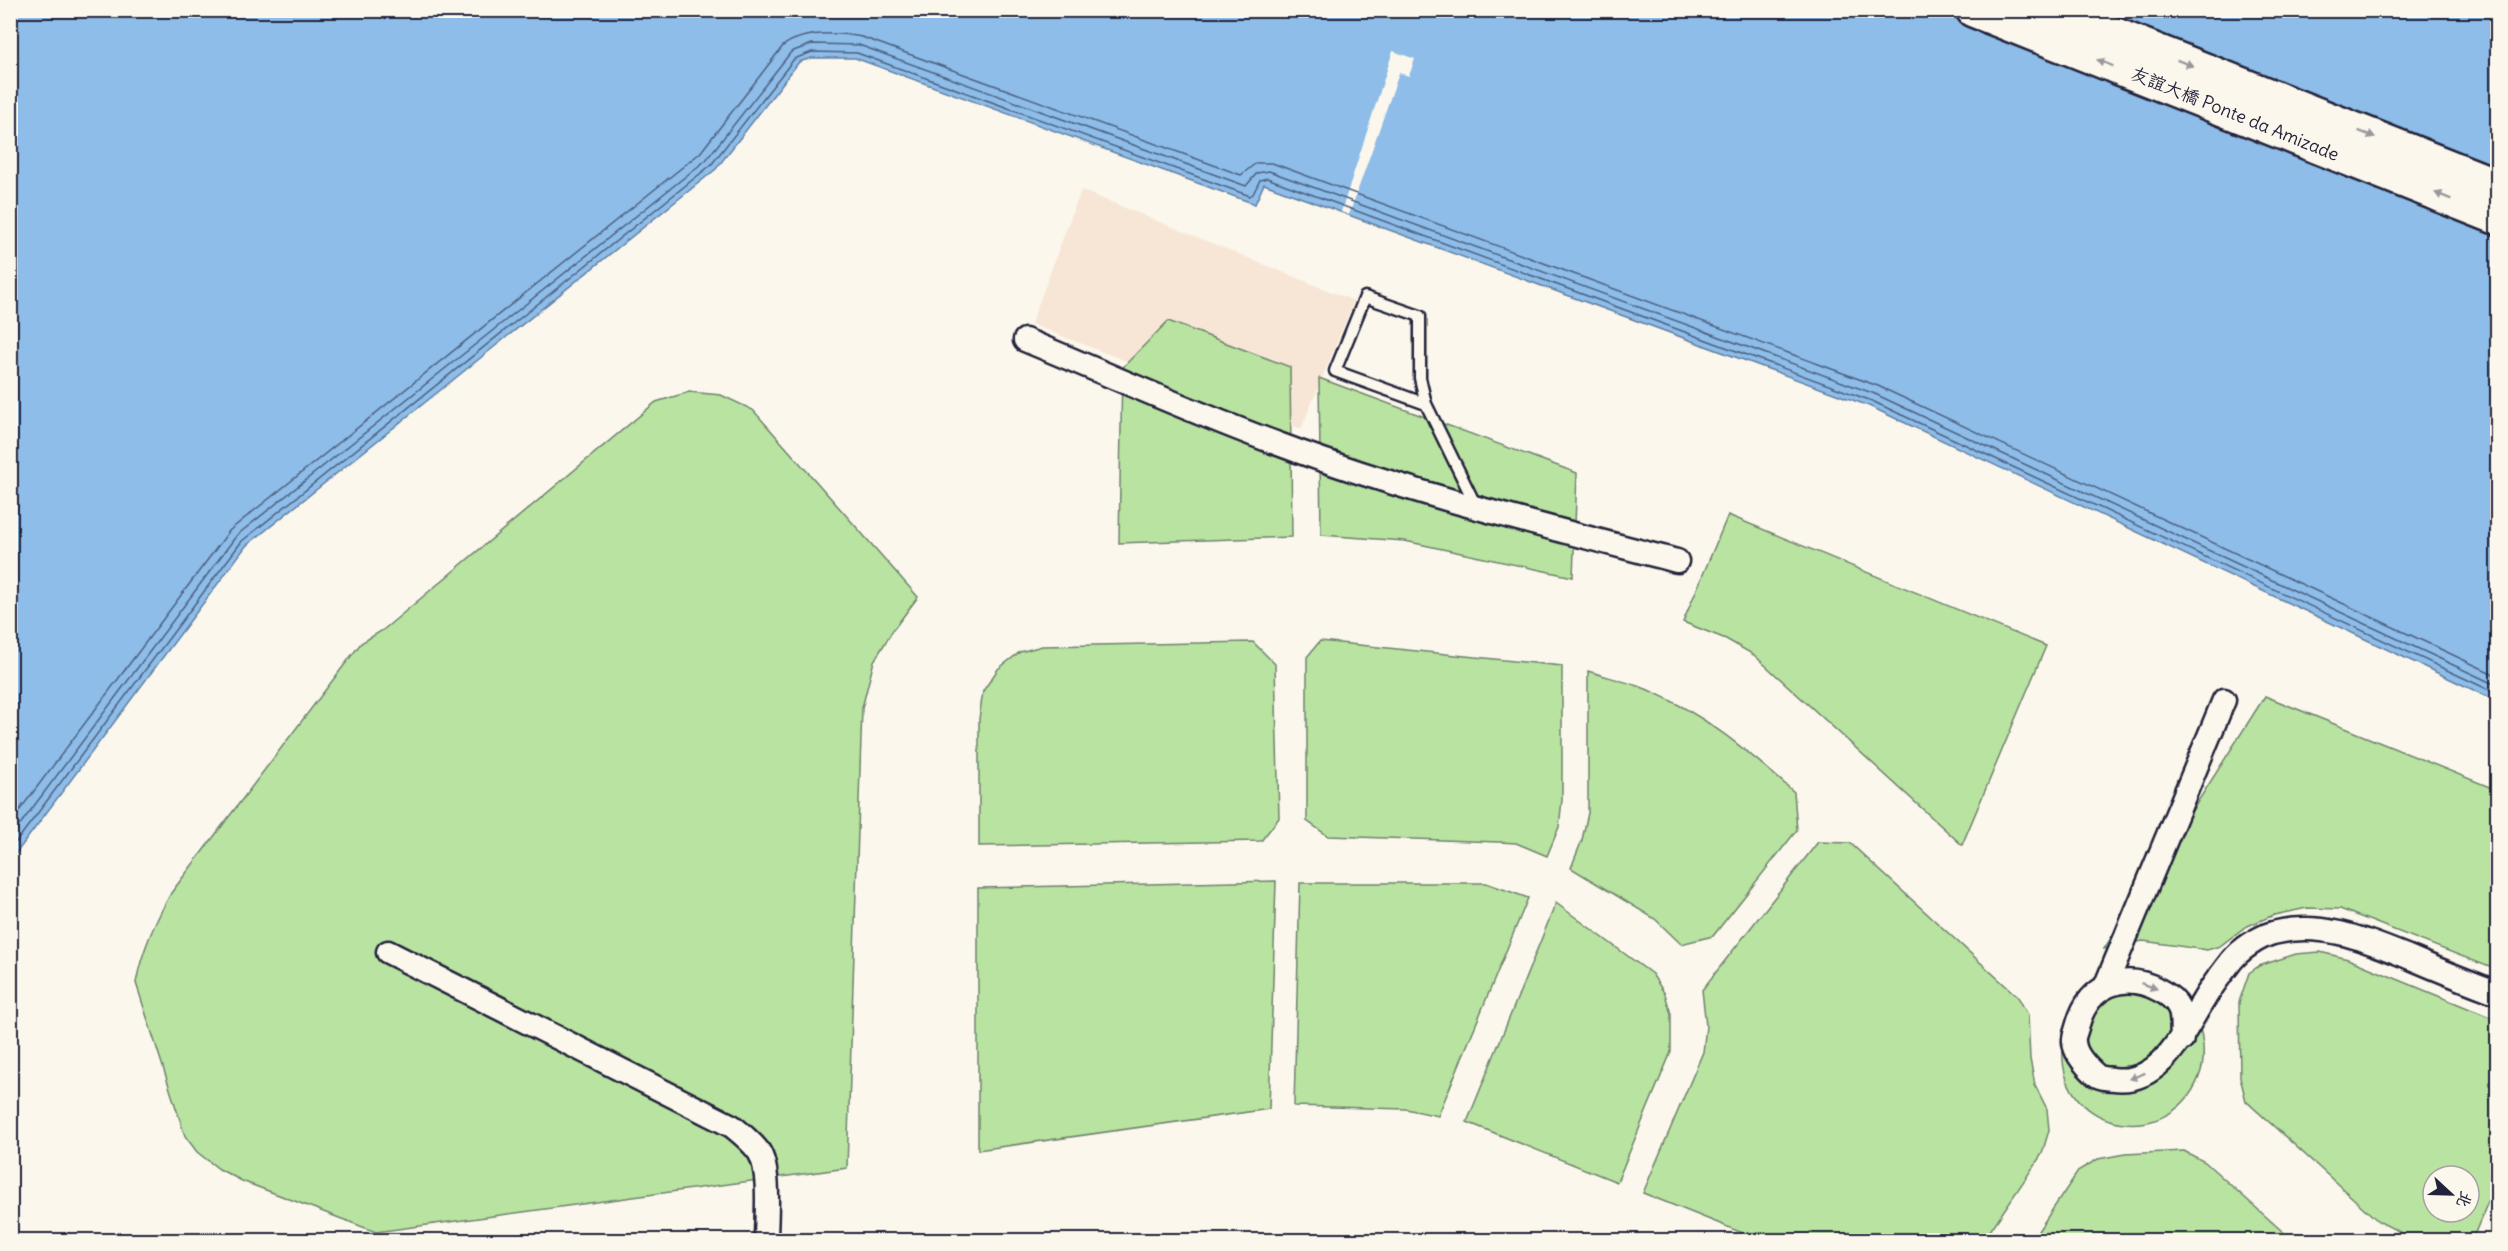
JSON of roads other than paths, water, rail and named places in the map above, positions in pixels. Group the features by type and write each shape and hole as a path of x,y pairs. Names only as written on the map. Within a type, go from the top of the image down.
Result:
{"main road":[{"name":"友誼大橋 Ponte da Amizade","path":"1973,10 2498,218"},
{"name":"友誼大橋 Ponte da Amizade","path":"2052,10 2498,186"}],"street":[{"path":"1025,340 1280,445 1476,507 1677,561"},
{"path":"2105,987 2224,700"},
{"path":"2182,1040 2180,1009 2170,996 2150,985 2125,980 2105,987 2096,994 2082,1012 2074,1042 2084,1065 2100,1077 2123,1080 2141,1075 2155,1066 2182,1040 2203,1000 2234,958 2253,943 2272,934 2305,929 2328,930 2355,936 2498,993"},
{"path":"388,952 732,1126 745,1136 760,1153 765,1167 766,1240"}],"lane":[{"path":"1426,405 1335,371 1365,297 1420,316 1420,378 1426,405 1476,507"}],"water":[{"path":"11,11 2497,11 2497,701 1869,406 1264,184 1255,204 855,58 812,58 799,62 716,169 246,546 11,860"}]}
